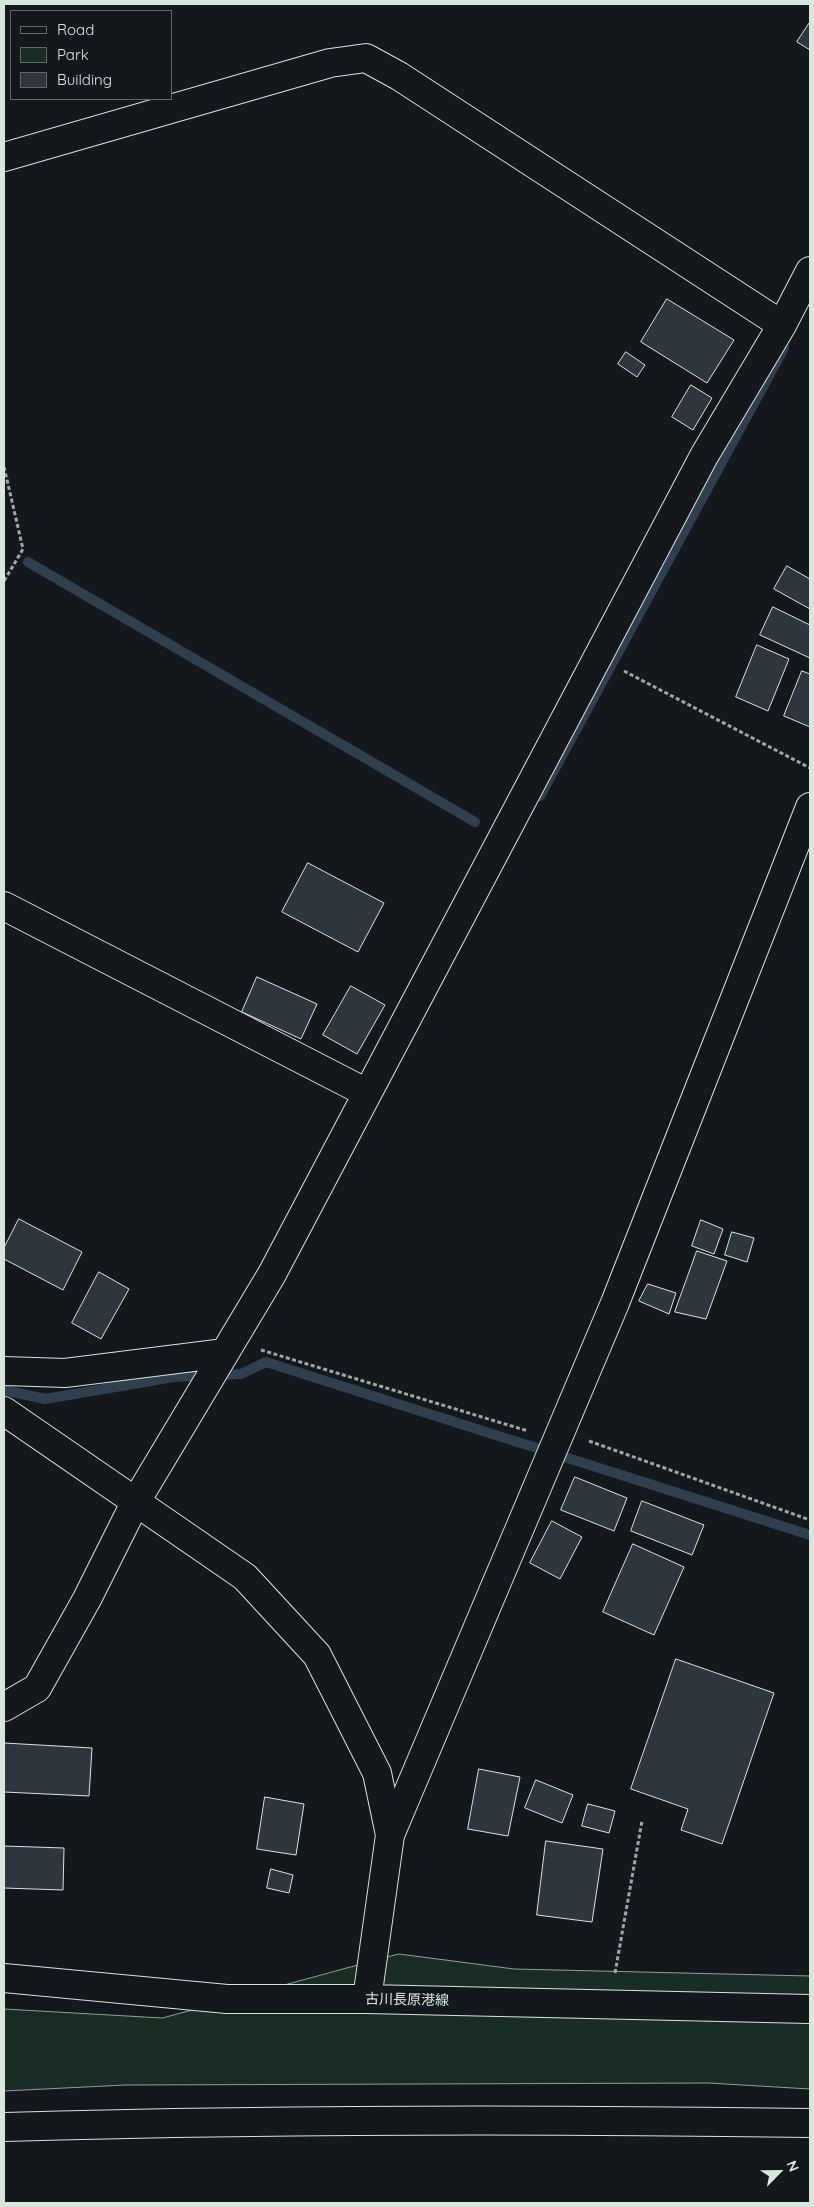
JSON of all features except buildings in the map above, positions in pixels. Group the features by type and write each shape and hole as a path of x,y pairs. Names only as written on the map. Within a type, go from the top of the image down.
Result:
{"street":[{"path":"4,157 330,63 366,58 399,76 782,324"},
{"path":"4,1707 37,1688 87,1599 135,1502 272,1274 596,657 704,456 782,324 810,271"},
{"path":"367,1999 390,1835 615,1304 810,807"},
{"path":"4,906 367,1094"},
{"path":"4,1371 66,1373 228,1347"},
{"path":"4,1411 245,1577 317,1655 377,1773 390,1835"},
{"name":"古川長原港線","path":"4,1978 227,1999 367,1999 810,2009"},
{"path":"4,2127 197,2121 489,2119 810,2123"}],"path":[{"path":"4,466 23,549 4,581"},
{"path":"596,657 810,768"},
{"path":"228,1347 559,1436 810,1520"},
{"path":"609,2005 642,1821"}],"green space":[{"path":"399,1954 514,1969 810,1976 810,2089 708,2083 126,2085 4,2091 4,2009 162,2018"}],"waterway":[{"path":"540,796 784,348"},
{"path":"28,562 475,822"},
{"path":"4,1390 45,1399 174,1377 241,1374 266,1362 810,1535"}]}
